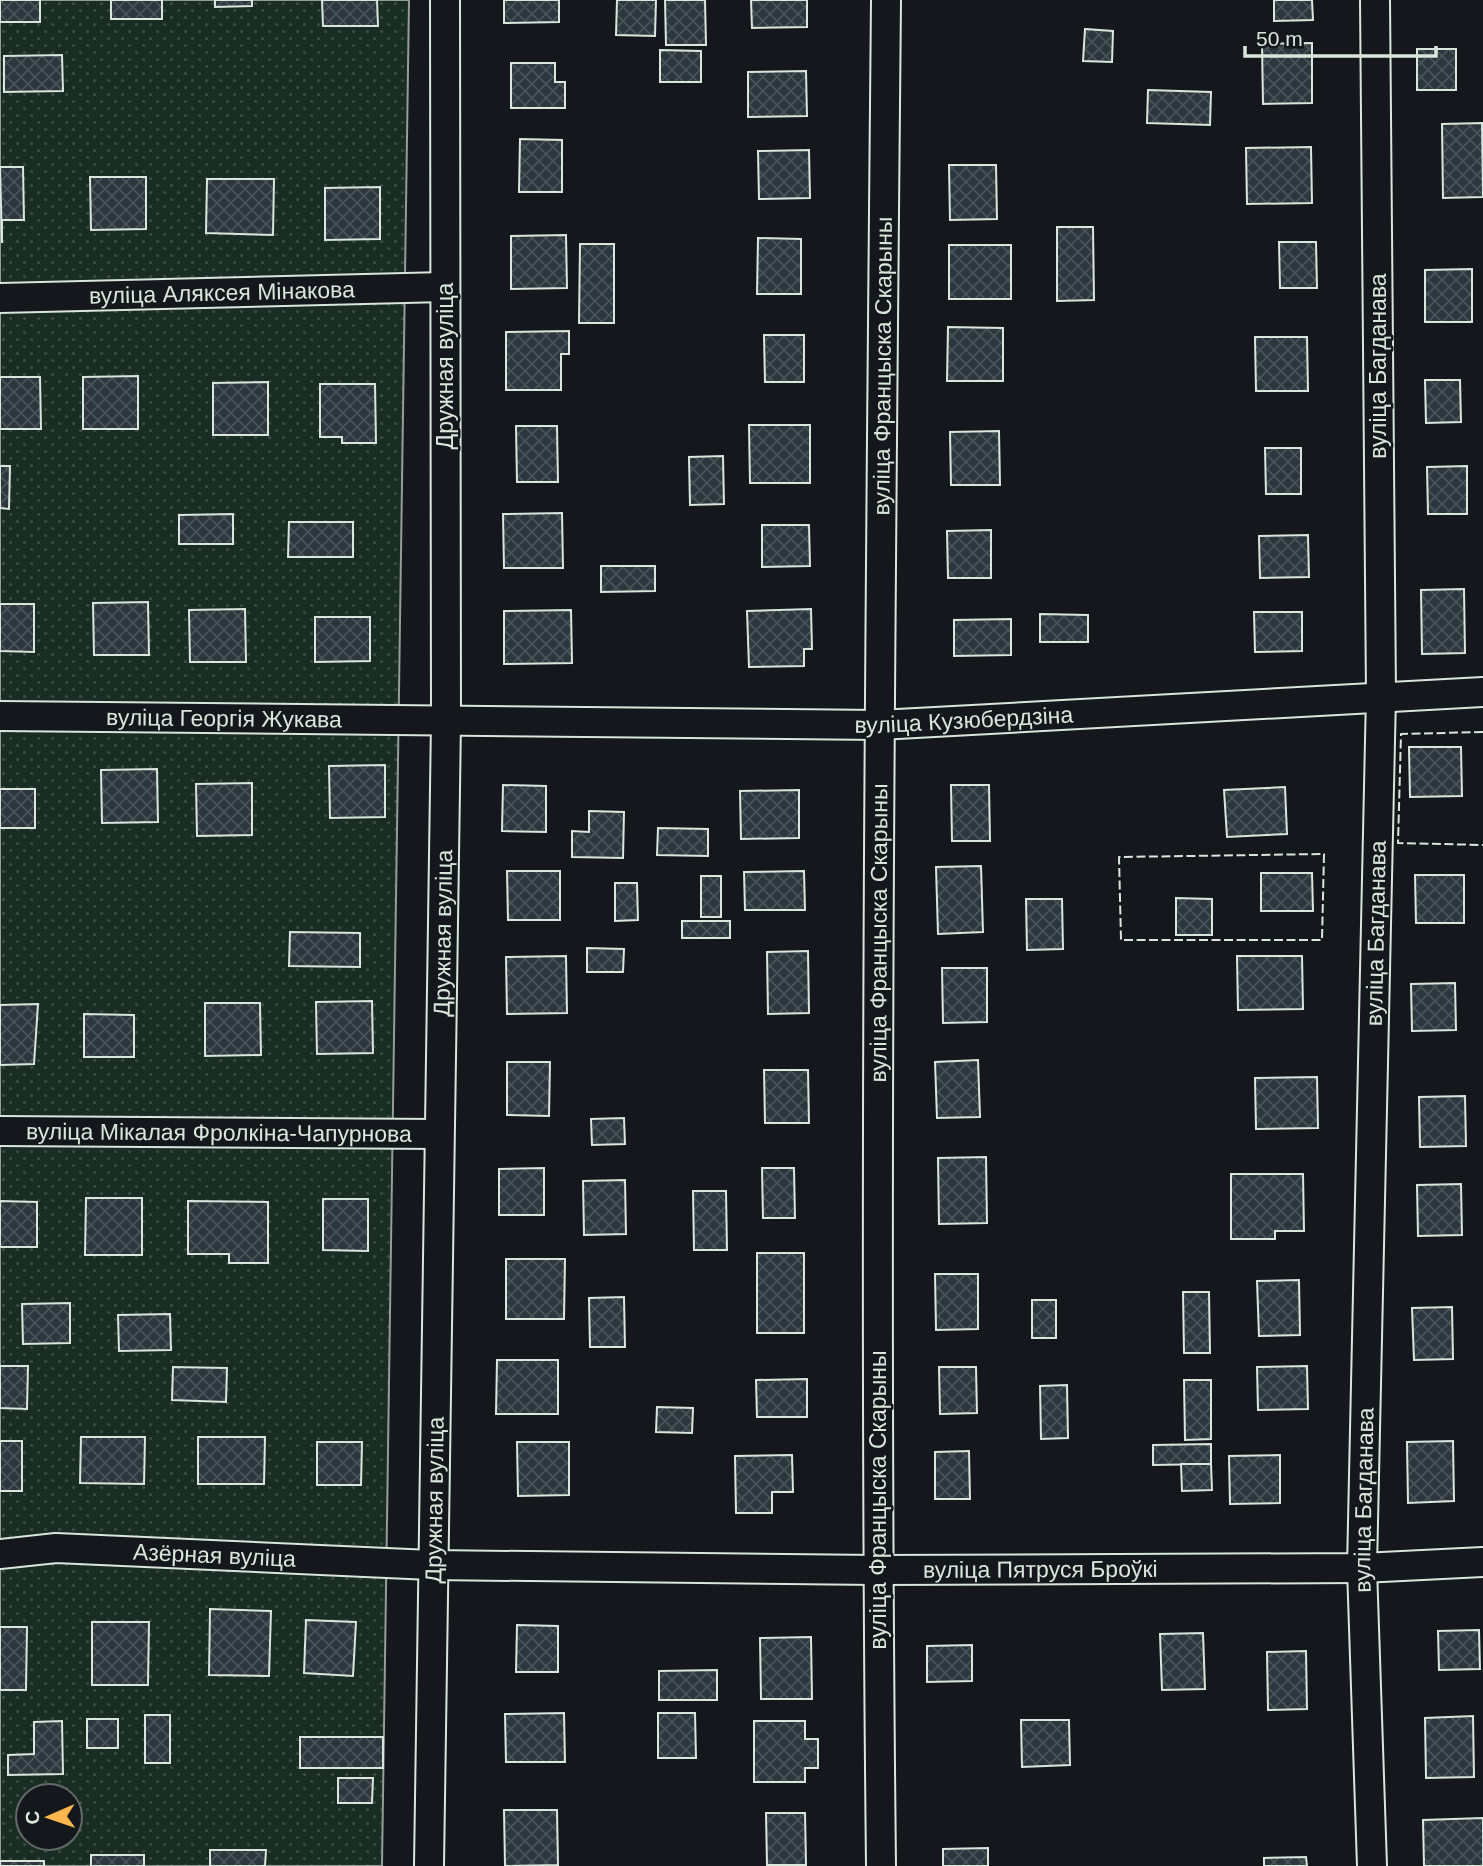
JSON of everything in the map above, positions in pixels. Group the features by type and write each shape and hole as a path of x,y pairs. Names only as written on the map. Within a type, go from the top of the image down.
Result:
{"street":[{"name":"Дружная вуліца","path":"429,1866 431,1565 446,721 445,0"},
{"name":"вуліца Францыска Скарыны","path":"881,1866 877,1570 878,725 886,0"},
{"name":"вуліца Багданава","path":"1372,1866 1362,1568 1381,695 1375,0"},
{"name":"вуліца Аляксея Мінакова","path":"0,298 445,287"},
{"name":"вуліца Кузюбердзіна","path":"446,721 878,725 1381,695 1483,692"},
{"name":"вуліца Георгія Жукава","path":"0,716 446,721"},
{"name":"вуліца Мікалая Фролкіна-Чапурнова","path":"0,1131 438,1133"},
{"name":"Азёрная вуліца","path":"0,1554 56,1548 431,1565"},
{"name":"вуліца Пятруся Броўкі","path":"431,1565 877,1570 1362,1568 1483,1562"}],"green space":[{"path":"0,0 409,0 382,1866 0,1866"}],"building":[{"path":"0,0 40,0 40,22 0,22"},
{"path":"111,0 162,0 162,19 111,19"},
{"path":"215,0 252,0 252,6 215,7"},
{"path":"322,0 377,0 378,26 323,26"},
{"path":"504,0 559,0 559,22 504,23"},
{"path":"617,0 656,0 655,36 616,35"},
{"path":"665,0 705,0 706,45 666,45"},
{"path":"751,0 807,0 807,27 752,28"},
{"path":"1274,0 1312,0 1313,20 1274,21"},
{"path":"1085,29 1113,31 1112,62 1083,61"},
{"path":"1312,43 1312,103 1263,104 1262,44"},
{"path":"1417,49 1456,49 1456,90 1417,90"},
{"path":"660,50 701,51 701,82 660,82"},
{"path":"62,55 63,91 4,92 4,56"},
{"path":"511,63 555,63 555,82 565,82 565,108 511,108"},
{"path":"806,71 807,116 748,117 748,72"},
{"path":"1148,90 1211,92 1210,125 1147,123"},
{"path":"1482,123 1483,197 1443,198 1442,124"},
{"path":"520,139 562,140 562,192 519,192"},
{"path":"1311,147 1312,203 1247,204 1246,148"},
{"path":"809,150 810,198 759,199 758,151"},
{"path":"949,165 996,165 997,219 950,220"},
{"path":"0,167 23,167 24,220 2,220 2,243"},
{"path":"90,177 146,177 146,229 91,230"},
{"path":"207,179 274,179 273,235 206,233"},
{"path":"380,187 380,239 325,240 325,188"},
{"path":"1057,227 1093,227 1094,300 1057,301"},
{"path":"566,235 567,288 511,289 511,236"},
{"path":"758,238 801,239 801,294 757,294"},
{"path":"1279,242 1316,242 1317,288 1280,288"},
{"path":"580,244 614,244 614,323 579,323"},
{"path":"949,245 1011,245 1011,299 949,299"},
{"path":"1472,269 1472,322 1425,322 1425,270"},
{"path":"948,327 1003,328 1003,381 947,381"},
{"path":"569,331 569,354 561,354 561,390 506,390 506,332"},
{"path":"764,335 804,335 804,382 765,382"},
{"path":"1255,337 1307,337 1308,391 1256,391"},
{"path":"138,376 138,429 83,429 83,377"},
{"path":"0,377 40,377 41,429 0,429"},
{"path":"1425,380 1460,380 1461,422 1426,423"},
{"path":"268,382 268,435 213,435 213,383"},
{"path":"320,384 375,384 376,443 342,443 342,437 320,437"},
{"path":"749,425 810,425 810,483 750,483"},
{"path":"516,426 557,426 558,482 517,482"},
{"path":"999,431 1000,485 951,485 950,432"},
{"path":"1265,448 1301,448 1301,494 1266,494"},
{"path":"723,456 724,504 690,505 689,457"},
{"path":"0,466 10,466 9,509 0,508"},
{"path":"1467,466 1467,514 1428,514 1427,467"},
{"path":"562,513 563,568 504,568 503,514"},
{"path":"233,514 233,544 179,544 179,515"},
{"path":"289,522 353,522 353,557 288,557"},
{"path":"762,525 809,525 810,566 762,567"},
{"path":"991,530 991,578 948,578 947,531"},
{"path":"1308,535 1309,577 1260,578 1259,536"},
{"path":"601,566 655,566 655,591 601,592"},
{"path":"1464,589 1465,653 1422,654 1421,590"},
{"path":"148,602 149,655 94,655 93,603"},
{"path":"0,604 34,604 34,652 0,651"},
{"path":"245,609 246,662 190,662 189,610"},
{"path":"811,609 812,649 804,649 804,666 749,667 747,611"},
{"path":"571,610 572,663 504,664 504,611"},
{"path":"1254,612 1302,612 1302,651 1255,652"},
{"path":"1040,614 1088,615 1088,642 1040,642"},
{"path":"315,617 370,617 370,661 315,662"},
{"path":"1011,619 1011,655 954,656 954,620"},
{"path":"1409,747 1461,747 1462,796 1410,797"},
{"path":"385,765 385,817 330,818 329,766"},
{"path":"157,769 158,822 102,823 101,770"},
{"path":"252,783 252,835 197,836 196,784"},
{"path":"503,785 546,786 546,832 502,831"},
{"path":"951,785 989,785 990,841 952,841"},
{"path":"1285,787 1287,834 1227,837 1224,790"},
{"path":"0,789 35,789 35,828 0,828"},
{"path":"799,790 799,838 741,839 740,791"},
{"path":"589,811 624,812 623,858 572,857 572,831 589,832"},
{"path":"658,828 708,829 708,856 657,855"},
{"path":"981,866 983,932 938,934 936,867"},
{"path":"507,871 560,871 560,920 508,920"},
{"path":"804,871 805,910 745,910 744,872"},
{"path":"1261,873 1312,873 1313,911 1261,911"},
{"path":"1415,875 1464,875 1464,923 1416,923"},
{"path":"701,876 721,876 721,917 701,917"},
{"path":"615,883 637,883 638,920 615,921"},
{"path":"1176,898 1212,899 1212,935 1176,935"},
{"path":"1026,899 1062,899 1063,949 1027,950"},
{"path":"682,921 730,921 730,938 682,938"},
{"path":"290,932 360,933 360,967 289,966"},
{"path":"587,948 624,949 623,972 587,972"},
{"path":"808,951 809,1013 768,1014 767,952"},
{"path":"566,956 567,1013 507,1014 506,957"},
{"path":"1237,956 1302,956 1303,1009 1238,1010"},
{"path":"942,968 987,968 987,1022 943,1023"},
{"path":"1455,983 1456,1030 1412,1031 1411,984"},
{"path":"372,1001 373,1053 317,1054 316,1002"},
{"path":"205,1003 260,1003 261,1055 205,1056"},
{"path":"38,1004 34,1064 0,1065 0,1005"},
{"path":"84,1014 134,1015 134,1057 84,1057"},
{"path":"978,1060 980,1117 937,1118 935,1062"},
{"path":"507,1062 550,1062 549,1116 507,1115"},
{"path":"764,1070 808,1070 809,1123 765,1123"},
{"path":"1317,1077 1318,1128 1256,1129 1255,1078"},
{"path":"1465,1096 1466,1146 1420,1147 1419,1097"},
{"path":"624,1118 625,1144 592,1145 591,1119"},
{"path":"986,1157 987,1223 939,1224 938,1158"},
{"path":"544,1168 544,1215 499,1215 499,1169"},
{"path":"762,1168 794,1168 795,1218 763,1218"},
{"path":"1231,1174 1303,1174 1304,1231 1275,1231 1275,1239 1231,1239"},
{"path":"625,1180 626,1234 584,1235 583,1181"},
{"path":"1461,1184 1462,1235 1418,1236 1417,1185"},
{"path":"693,1191 726,1191 727,1250 694,1250"},
{"path":"86,1198 142,1198 142,1255 85,1255"},
{"path":"323,1199 368,1199 368,1251 323,1250"},
{"path":"0,1201 37,1202 37,1247 0,1247"},
{"path":"188,1201 268,1202 268,1263 229,1263 229,1254 188,1254"},
{"path":"757,1253 804,1253 804,1333 757,1333"},
{"path":"506,1259 565,1259 564,1319 506,1319"},
{"path":"935,1274 978,1274 978,1329 936,1330"},
{"path":"1299,1280 1300,1335 1259,1336 1257,1281"},
{"path":"1183,1292 1209,1292 1210,1353 1184,1353"},
{"path":"624,1297 625,1347 590,1347 589,1298"},
{"path":"1032,1300 1056,1300 1056,1338 1032,1338"},
{"path":"70,1303 70,1343 23,1344 22,1304"},
{"path":"1452,1307 1453,1359 1414,1360 1412,1308"},
{"path":"170,1314 171,1350 119,1351 118,1315"},
{"path":"497,1360 558,1360 558,1414 496,1414"},
{"path":"0,1366 28,1366 27,1409 0,1408"},
{"path":"1307,1366 1308,1409 1258,1410 1257,1367"},
{"path":"173,1367 227,1368 226,1402 172,1400"},
{"path":"939,1367 976,1367 977,1413 940,1414"},
{"path":"807,1379 807,1417 757,1417 756,1380"},
{"path":"1184,1380 1211,1380 1211,1439 1185,1440"},
{"path":"1067,1385 1068,1438 1041,1439 1040,1386"},
{"path":"657,1407 693,1408 692,1433 656,1432"},
{"path":"81,1437 145,1437 144,1484 80,1483"},
{"path":"198,1437 265,1437 264,1484 198,1484"},
{"path":"0,1441 22,1441 22,1491 0,1491"},
{"path":"1453,1441 1454,1501 1408,1503 1407,1442"},
{"path":"317,1442 362,1442 361,1485 317,1485"},
{"path":"517,1442 569,1442 569,1495 518,1496"},
{"path":"1211,1444 1211,1464 1153,1465 1153,1445"},
{"path":"969,1451 970,1499 935,1499 935,1452"},
{"path":"792,1455 793,1492 772,1492 772,1513 736,1513 735,1456"},
{"path":"1280,1455 1280,1503 1230,1504 1229,1456"},
{"path":"1181,1464 1211,1464 1212,1490 1182,1491"},
{"path":"210,1609 271,1611 269,1676 209,1675"},
{"path":"306,1620 356,1622 353,1676 304,1673"},
{"path":"92,1622 149,1622 148,1685 92,1685"},
{"path":"517,1625 558,1626 558,1672 516,1672"},
{"path":"0,1627 27,1627 26,1690 0,1690"},
{"path":"1479,1630 1480,1669 1439,1670 1438,1631"},
{"path":"1203,1633 1205,1689 1162,1690 1160,1634"},
{"path":"811,1637 812,1699 761,1699 760,1638"},
{"path":"972,1645 972,1681 927,1682 927,1646"},
{"path":"1306,1651 1307,1709 1268,1710 1267,1652"},
{"path":"717,1670 717,1700 659,1700 659,1671"},
{"path":"564,1713 565,1762 506,1762 505,1714"},
{"path":"658,1713 695,1713 696,1758 658,1758"},
{"path":"145,1715 170,1715 170,1763 145,1763"},
{"path":"1473,1716 1474,1777 1426,1778 1425,1718"},
{"path":"87,1719 118,1719 118,1748 87,1748"},
{"path":"1021,1720 1069,1720 1070,1765 1022,1767"},
{"path":"62,1721 63,1774 8,1775 8,1755 34,1754 34,1722"},
{"path":"754,1721 805,1721 805,1739 818,1739 818,1768 805,1768 805,1782 754,1782"},
{"path":"300,1737 383,1737 383,1768 300,1768"},
{"path":"338,1778 373,1778 372,1803 338,1803"},
{"path":"504,1810 557,1810 558,1865 505,1866"},
{"path":"766,1813 805,1813 806,1865 767,1865"},
{"path":"1483,1818 1483,1866 1424,1866 1423,1820"},
{"path":"988,1848 988,1866 943,1866 943,1849"},
{"path":"210,1850 266,1850 265,1866 210,1866"},
{"path":"91,1855 144,1855 144,1866 91,1866"},
{"path":"1306,1857 1307,1866 1264,1866 1264,1858"},
{"path":"0,1861 44,1861 44,1866 0,1866"}],"fence":[{"path":"1483,732 1401,734 1398,843 1483,845"},
{"path":"1324,854 1322,940 1121,940 1119,857 1324,854"}]}
